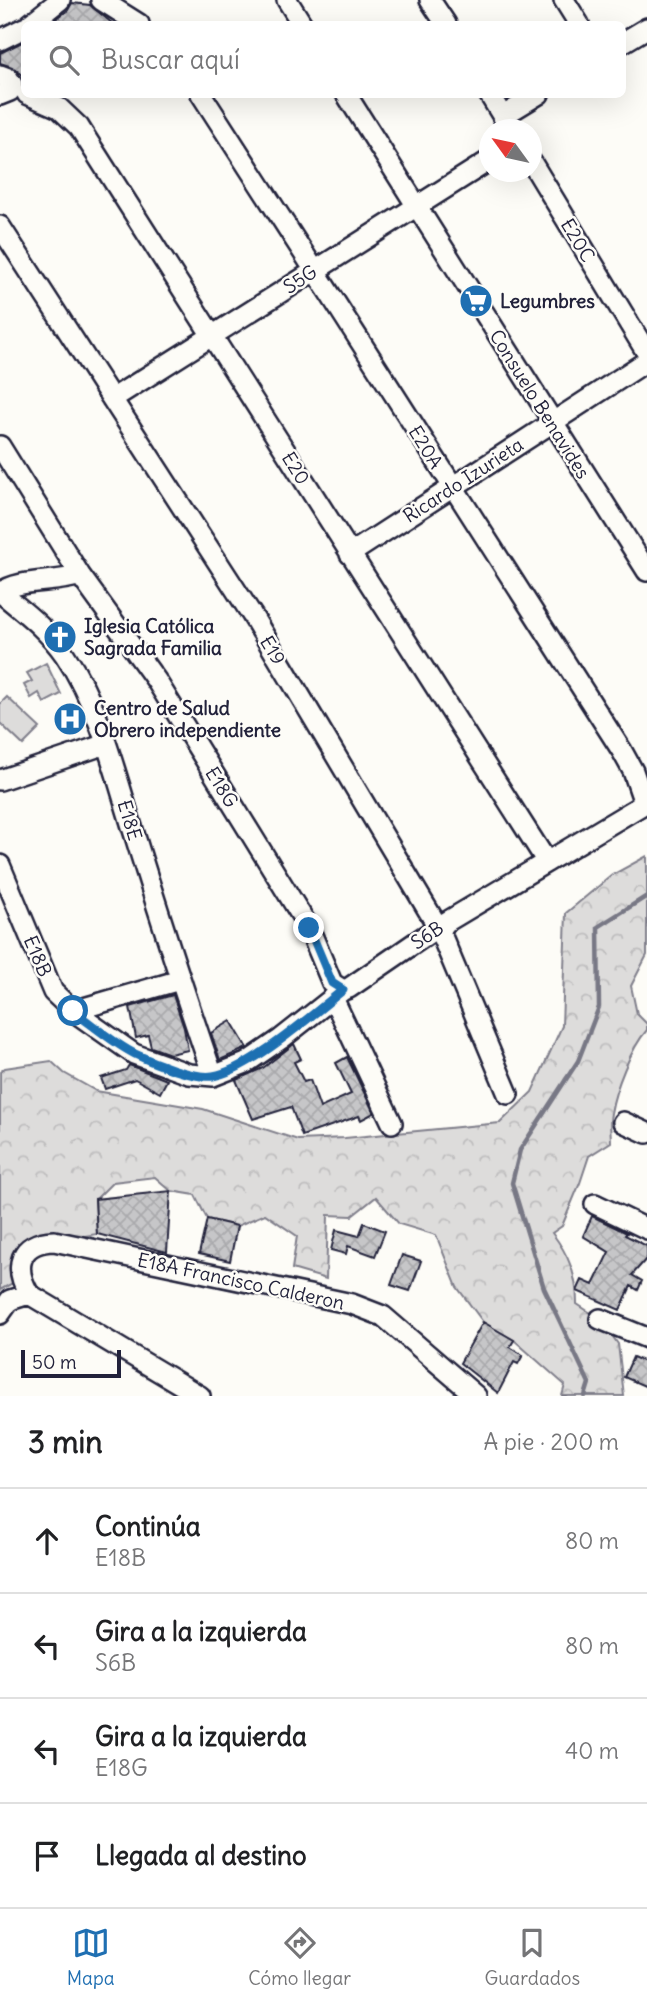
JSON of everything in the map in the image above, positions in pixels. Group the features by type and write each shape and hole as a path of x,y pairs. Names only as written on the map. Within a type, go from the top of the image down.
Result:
{"street":[{"path":"34,21 60,0"},
{"path":"101,0 134,21"},
{"path":"287,0 300,21"},
{"path":"430,0 444,21"},
{"path":"564,0 577,21"},
{"path":"626,41 647,28"},
{"path":"0,40 21,30"},
{"name":"E20","path":"35,98 59,108 79,127 547,862"},
{"name":"E20A","path":"204,98 622,751 646,802"},
{"name":"Consuelo Benavides","path":"348,98 647,571"},
{"path":"491,98 505,119"},
{"path":"511,119 535,98"},
{"name":"S5G","path":"112,399 479,166"},
{"name":"E20C","path":"542,181 647,353"},
{"name":"E19","path":"0,226 252,615 438,928 508,1094"},
{"name":"Ricardo Izurieta","path":"350,554 647,361"},
{"name":"E18G","path":"0,446 80,575 156,680 309,928 391,1123"},
{"path":"0,593 15,585 58,581 80,575"},
{"name":"E18E","path":"0,593 42,626 65,655 82,683 106,744 213,1076"},
{"path":"0,779 106,744"},
{"name":"S6B","path":"213,1076 246,1063 338,994 438,928 646,802"},
{"name":"E18B","path":"0,865 53,992 73,1011 134,1054 189,1074 213,1076"},
{"path":"73,1011 180,980"},
{"path":"623,1122 647,1133"},
{"path":"594,1204 647,1230"},
{"name":"E18A Francisco Calderon","path":"29,1294 20,1279 19,1265 25,1252 37,1244 54,1241 352,1304 383,1316 453,1388 476,1396"},
{"path":"0,1314 10,1300 29,1294 168,1387 200,1396"},
{"path":"600,1319 647,1338"}],"green space":[{"path":"46,663 61,694 44,703 39,693 31,698 24,685 32,681 27,673"},
{"path":"7,697 40,728 23,745 0,723 0,704"},
{"path":"647,856 647,955 631,986 637,1014 647,1024 647,1030 624,1069 616,1092 610,1116 611,1142 589,1156 562,1226 552,1233 571,1266 577,1304 600,1319 618,1344 624,1396 562,1396 565,1385 514,1340 483,1322 457,1287 436,1235 399,1224 376,1197 352,1216 328,1215 326,1279 292,1269 297,1236 265,1214 237,1226 207,1219 195,1195 171,1191 155,1177 113,1182 95,1200 97,1234 37,1244 20,1279 0,1290 0,1072 5,1068 51,1061 64,1073 96,1091 203,1109 298,1140 500,1123 532,1092 562,1026 566,913 612,875"}],"building":[{"path":"72,3 90,5 109,21 53,21 68,10"},
{"path":"21,42 21,74 0,63 0,53"},
{"path":"173,995 188,1050 170,1054 151,1047 148,1035 136,1038 130,1007"},
{"path":"231,1021 247,1048 220,1060 211,1033"},
{"path":"294,1044 301,1059 294,1062 304,1082 310,1080 320,1108 351,1094 336,1063 347,1057 374,1113 361,1120 359,1116 302,1136 291,1107 253,1119 236,1080 263,1068"},
{"path":"129,1065 167,1080 160,1093 135,1079 105,1089 101,1078 126,1070"},
{"path":"171,1191 167,1252 97,1234 95,1199"},
{"path":"592,1216 647,1246 647,1258 632,1275 642,1281 638,1290 631,1286 620,1310 577,1291 582,1280 593,1285 609,1252 583,1236"},
{"path":"207,1219 237,1226 230,1261 199,1254"},
{"path":"364,1223 385,1231 375,1256 348,1246 346,1254 331,1250 336,1230 359,1236"},
{"path":"402,1255 421,1261 410,1291 391,1285"},
{"path":"483,1322 514,1340 510,1347 523,1355 518,1364 514,1362 498,1393 460,1363"},
{"path":"633,1357 647,1363 647,1387 624,1377"}],"waterway":[{"path":"585,1396 589,1383 544,1288 512,1183 520,1150 578,1061 599,1007 598,927 647,896"}],"place":[{"name":"Legumbres","path":"476,301"},
{"name":"Iglesia Católica Sagrada Familia","path":"60,637"},
{"name":"Centro de Salud Obrero independiente","path":"70,719"}],"route":[{"path":"73,1011 134,1054 189,1074 213,1076 246,1063 343,990 332,983 309,928"}]}
